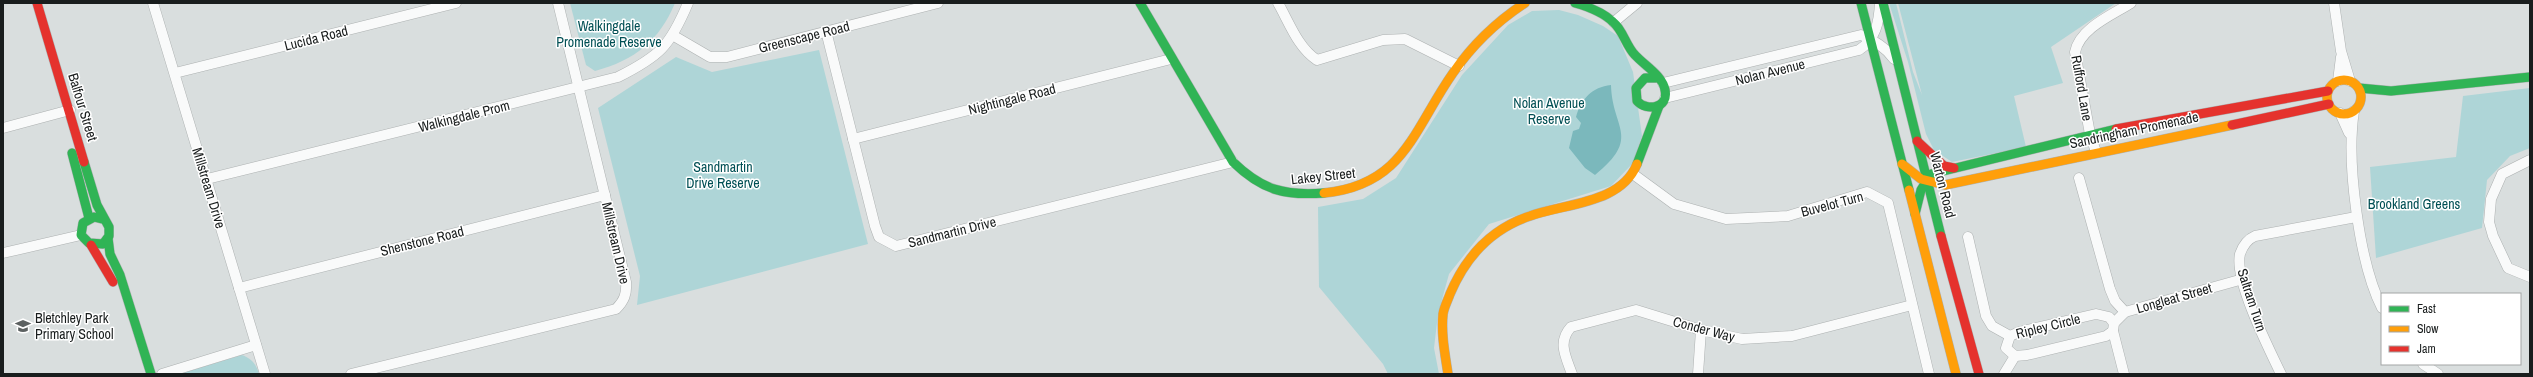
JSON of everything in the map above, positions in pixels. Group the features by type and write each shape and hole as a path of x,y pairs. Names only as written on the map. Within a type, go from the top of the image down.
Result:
{"street":[{"name":"Balfour Street","path":"27,3 47,52"},
{"name":"Balfour Street","path":"37,3 47,52 65,112 102,219 109,229 108,238 110,254 120,275 151,374"},
{"name":"Millstream Drive","path":"153,3 265,374"},
{"name":"Lucida Road","path":"175,73 456,3"},
{"name":"Millstream Drive","path":"351,374 616,309 625,298 626,282 558,3"},
{"name":"Walkingdale Prom","path":"207,180 618,77 637,68 665,46 674,36 688,3"},
{"name":"Greenscape Road","path":"674,36 710,57 727,57 938,3"},
{"name":"Lakey Street","path":"1140,3 1171,59 1233,162 1252,180 1280,194 1292,195 1360,188 1384,174 1399,158 1478,39 1506,13 1525,3"},
{"path":"1278,3 1308,55 1317,60 1383,40 1395,38 1404,39 1459,66"},
{"path":"1448,374 1443,340 1443,312 1456,280 1469,257 1498,232 1529,216 1610,194 1633,174 1648,131 1666,91 1659,81 1634,54 1614,22 1593,8 1575,3"},
{"path":"1614,22 1637,3"},
{"path":"1861,3 1956,374"},
{"name":"Nolan Avenue","path":"1662,102 1852,52 1863,47 1870,39 1878,25 1881,3"},
{"name":"Warton Road","path":"1881,3 1898,65 1926,182 1979,374"},
{"name":"Rufford Lane","path":"2096,152 2090,134 2075,52 2077,42 2083,34 2131,3"},
{"path":"2334,3 2342,51 2350,81 2359,88 2391,91 2530,77"},
{"name":"Sandmartin Drive","path":"826,31 879,237 896,246 1233,162"},
{"name":"Nolan Avenue","path":"1659,81 1861,35 1886,49 1898,65"},
{"path":"2342,51 2338,81 2328,91 2329,104 2340,113 2352,139"},
{"path":"1634,54 1637,85 1635,94 1648,131"},
{"name":"Nightingale Road","path":"853,139 1171,59"},
{"path":"1637,85 1645,78 1659,81"},
{"path":"2338,81 2350,81"},
{"path":"2359,88 2360,102"},
{"name":"Sandringham Promenade","path":"2328,91 2090,134 1931,174 1926,182 1936,185 1945,185 2329,104"},
{"path":"2381,305 2374,285 2356,217 2352,139 2354,111 2360,102 2391,91"},
{"path":"1639,104 1647,108 1662,102"},
{"path":"2340,113 2354,111"},
{"name":"Balfour Street","path":"65,112 89,218"},
{"path":"3,128 65,112"},
{"path":"1917,141 1944,166 1954,168"},
{"path":"2530,160 2502,174 2490,199 2489,222 2493,236 2508,268 2530,277"},
{"path":"1902,164 1914,176 1926,182 1921,190 1915,214"},
{"name":"Buvelot Turn","path":"1633,174 1674,204 1726,219 1788,216 1867,192 1888,203 1929,374"},
{"path":"2079,178 2110,290 2115,301 2125,312"},
{"name":"Shenstone Road","path":"239,288 605,194"},
{"name":"Saltram Turn","path":"2281,374 2257,322 2243,279 2240,255 2248,239 2256,236 2356,217"},
{"path":"81,235 82,227 89,218 102,219"},
{"path":"81,235 91,245 111,277 142,374"},
{"path":"3,253 81,235"},
{"path":"1968,237 1986,316 1992,326 2010,336"},
{"path":"91,245 100,245 108,238"},
{"name":"Longleat Street","path":"2114,327 2125,312 2243,279"},
{"name":"Conder Way","path":"1572,374 1563,338 1571,327 1576,324 1636,310 1701,330 1742,339 1792,336 1912,305"},
{"name":"Ripley Circle","path":"2096,314 2109,317 2114,327 2106,336 2015,356 2006,348 2010,336 2096,314"},
{"path":"2114,327 2124,374"},
{"path":"1698,374 1701,330"},
{"path":"162,374 256,345"},
{"path":"2004,374 2015,356"}],"green space":[{"name":"Walkingdale Promenade Reserve","path":"570,3 675,3 661,28 644,47 634,55 622,61 595,71 586,65"},
{"path":"1889,3 1896,3 1913,72 1922,95 1898,3 2116,3 2051,47 2063,83 2014,96 2026,147 1952,162 1934,150 1926,134 1908,62"},
{"name":"Nolan Avenue Reserve","path":"1559,10 1578,15 1603,26 1618,36 1633,72 1642,136 1633,163 1611,186 1489,224 1449,274 1438,314 1434,348 1439,374 1388,374 1383,364 1319,287 1318,207 1363,199 1396,178 1462,75 1508,25 1532,11"},
{"name":"Sandmartin Drive Reserve","path":"819,50 868,244 637,305 640,276 598,108 676,57 712,72"},
{"name":"Brookland Greens","path":"2530,88 2530,148 2510,156 2487,180 2482,228 2376,258 2370,167 2456,157 2463,96"},
{"path":"242,355 253,362 259,374 179,374"}],"shaded area":[{"path":"1611,85 1621,132 1621,141 1617,151 1609,162 1595,175 1585,168 1569,148 1573,131 1579,129 1581,123 1576,117 1584,99 1598,88"}],"traffic: fast":[{"path":"1140,3 1233,162 1254,179 1274,189 1297,193 1324,193"},
{"path":"1575,3 1596,10 1613,22 1632,51 1661,80 1665,90 1664,101 1661,104 1651,107 1641,104 1637,101 1636,88 1645,78 1656,78"},
{"path":"1861,3 1909,190"},
{"path":"1883,3 1941,236"},
{"path":"2359,88 2391,91 2530,77"},
{"path":"1637,164 1659,106"},
{"path":"1915,214 1921,190 1931,174 2116,129"},
{"path":"72,153 89,218"},
{"path":"84,162 97,205 109,227 109,236 103,244 89,243 81,235 83,223 94,217 102,219"},
{"path":"108,238 110,254 120,275 151,374"}],"traffic: slow":[{"path":"1324,193 1351,188 1372,179 1389,167 1404,151 1416,134 1439,94 1469,52 1504,18 1525,3"},
{"path":"2341,80 2347,80 2356,85 2360,91 2361,97 2360,103 2356,109 2347,114 2341,114 2332,109 2327,100 2327,94 2332,85 2341,80"},
{"path":"1902,164 1921,179 1945,185 2232,125"},
{"path":"1448,374 1443,336 1445,306 1456,280 1472,256 1492,236 1503,228 1516,222 1530,216 1606,195 1619,187 1629,177 1637,164"},
{"path":"1909,190 1956,374"}],"traffic: jam":[{"path":"37,3 84,162"},
{"path":"2116,129 2328,91"},
{"path":"2232,125 2329,104"},
{"path":"1917,141 1944,166 1954,168"},
{"path":"1941,236 1979,374"},
{"path":"91,245 113,282"}],"place":[{"name":"Bletchley Park Primary School","path":"23,326"}]}
